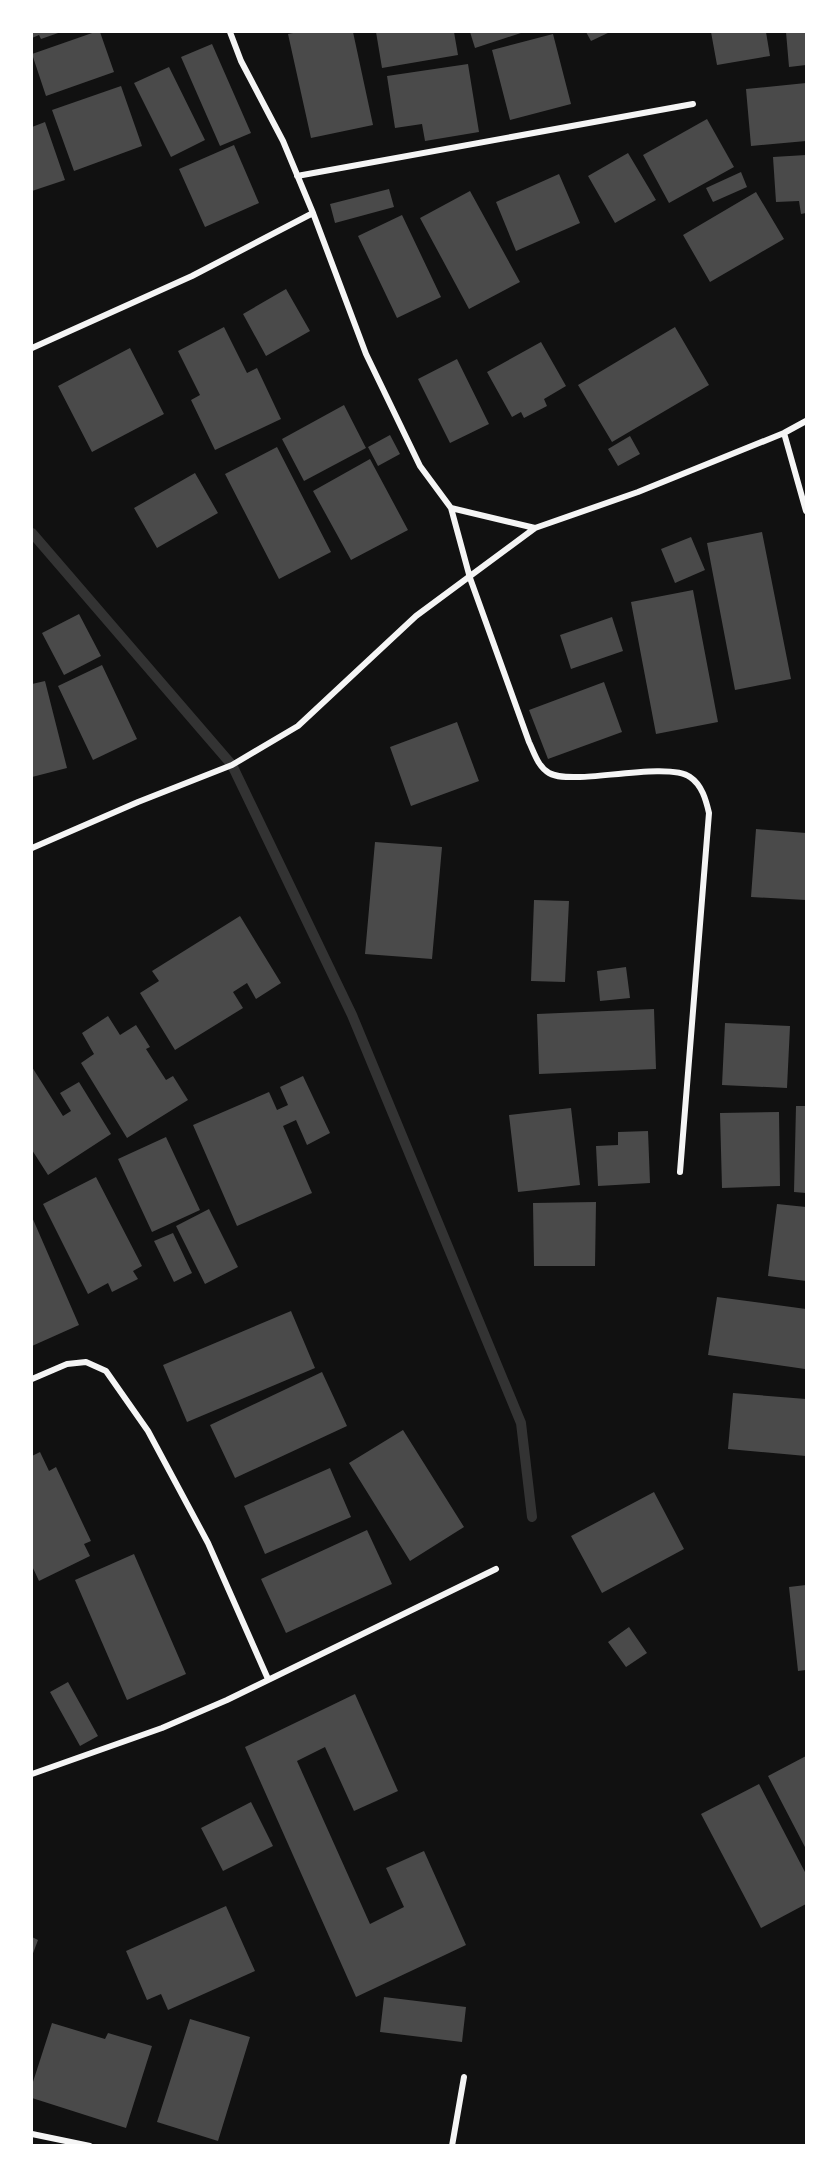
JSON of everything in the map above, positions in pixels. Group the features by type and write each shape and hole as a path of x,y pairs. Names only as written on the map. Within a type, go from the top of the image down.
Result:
{"street":[{"path":"230,32 242,61 283,141 313,213 366,354 420,466 451,508 470,578 529,742 539,763 548,772 560,777 676,771 690,777 706,799 709,813 680,1172"},
{"path":"297,176 693,104"},
{"path":"32,348 192,276 313,213"},
{"path":"32,848 138,802 232,765 298,726 401,629 536,528 638,492 784,433 807,421"},
{"path":"784,433 807,511"},
{"path":"451,508 536,528"},
{"path":"32,1379 67,1364 86,1362 106,1371 148,1431 208,1543 268,1679"},
{"path":"32,1774 162,1728 227,1700 496,1569"},
{"path":"452,2145 464,2077"},
{"path":"32,2134 90,2145"}],"building":[{"path":"32,32 61,32 41,39 39,35 32,38"},
{"path":"100,32 114,72 46,96 32,54"},
{"path":"353,32 373,125 311,138 288,34"},
{"path":"376,32 454,32 458,55 382,68"},
{"path":"470,32 524,32 475,48"},
{"path":"586,32 610,32 591,41"},
{"path":"711,32 766,32 770,56 717,65"},
{"path":"786,32 806,32 806,65 789,67"},
{"path":"553,34 571,104 510,120 492,50"},
{"path":"212,44 251,133 220,146 181,57"},
{"path":"468,64 479,132 425,141 422,124 395,128 387,76"},
{"path":"169,67 205,140 171,157 134,83"},
{"path":"806,83 806,141 751,146 746,89"},
{"path":"121,86 142,146 74,171 52,110"},
{"path":"707,119 734,167 669,203 643,155"},
{"path":"45,122 65,180 32,191 32,127"},
{"path":"234,145 259,203 205,227 179,169"},
{"path":"628,153 656,200 615,223 588,176"},
{"path":"806,155 806,213 801,214 799,201 776,202 773,157"},
{"path":"741,172 747,187 713,202 706,188"},
{"path":"559,174 580,223 516,251 496,202"},
{"path":"389,189 394,207 335,223 330,204"},
{"path":"470,191 520,282 469,309 420,218"},
{"path":"756,192 784,239 710,282 683,235"},
{"path":"402,215 441,297 397,318 358,236"},
{"path":"286,289 310,331 266,356 243,314"},
{"path":"224,327 247,373 257,368 281,419 215,450 191,400 200,395 178,351"},
{"path":"675,327 709,385 612,442 578,385"},
{"path":"541,342 566,386 544,399 547,406 524,418 521,412 512,417 487,372"},
{"path":"130,348 164,414 92,452 58,386"},
{"path":"457,359 489,424 450,443 418,379"},
{"path":"344,405 366,448 304,481 282,439"},
{"path":"390,435 400,454 378,466 368,447"},
{"path":"630,436 640,454 618,466 608,449"},
{"path":"277,447 331,552 279,579 225,474"},
{"path":"370,459 408,530 351,560 313,491"},
{"path":"195,473 218,513 157,548 134,508"},
{"path":"762,532 791,679 735,690 707,543"},
{"path":"691,537 705,570 675,583 661,549"},
{"path":"693,590 718,722 656,734 631,602"},
{"path":"79,614 101,656 64,675 42,633"},
{"path":"612,617 623,651 571,669 560,635"},
{"path":"102,665 137,739 93,760 58,686"},
{"path":"45,681 67,768 32,777 32,684"},
{"path":"604,682 622,732 548,759 529,710"},
{"path":"457,722 479,781 411,806 390,747"},
{"path":"756,829 806,833 806,900 751,897"},
{"path":"375,842 442,847 432,959 365,954"},
{"path":"534,900 569,901 565,982 531,981"},
{"path":"240,916 281,983 256,999 247,983 233,992 243,1008 175,1050 140,993 159,981 152,971"},
{"path":"626,967 630,998 600,1001 597,971"},
{"path":"654,1009 656,1069 539,1074 537,1014"},
{"path":"108,1016 120,1035 136,1025 150,1047 146,1049 166,1080 173,1076 188,1100 127,1138 81,1063 94,1054 82,1033"},
{"path":"725,1023 790,1026 787,1088 722,1085"},
{"path":"32,1067 63,1116 71,1111 60,1093 79,1082 111,1134 48,1175 32,1150"},
{"path":"303,1076 330,1133 307,1145 296,1120 283,1126 312,1193 237,1226 193,1125 269,1092 277,1110 288,1105 280,1087"},
{"path":"796,1106 806,1106 806,1193 794,1192"},
{"path":"571,1108 580,1185 518,1192 509,1115"},
{"path":"779,1112 780,1186 722,1188 720,1113"},
{"path":"648,1131 650,1183 598,1186 596,1146 618,1145 618,1132"},
{"path":"166,1137 200,1210 152,1232 118,1159"},
{"path":"96,1177 142,1266 133,1271 138,1279 112,1292 108,1283 88,1294 43,1204"},
{"path":"596,1202 595,1266 534,1266 533,1203"},
{"path":"777,1204 806,1207 806,1281 768,1276"},
{"path":"209,1209 238,1267 205,1284 176,1226"},
{"path":"32,1217 79,1325 32,1346"},
{"path":"173,1233 192,1273 174,1282 154,1241"},
{"path":"717,1297 806,1309 805,1369 708,1355"},
{"path":"291,1311 315,1368 187,1422 163,1365"},
{"path":"322,1372 347,1426 235,1478 210,1425"},
{"path":"733,1393 806,1399 806,1456 728,1449"},
{"path":"403,1430 464,1527 410,1561 349,1463"},
{"path":"40,1452 49,1471 56,1467 91,1541 84,1544 90,1556 39,1581 32,1566 32,1456"},
{"path":"330,1468 351,1517 265,1554 244,1506"},
{"path":"654,1492 684,1549 602,1593 571,1536"},
{"path":"367,1530 392,1584 286,1633 261,1579"},
{"path":"134,1554 186,1674 127,1700 75,1580"},
{"path":"806,1585 806,1670 798,1671 789,1587"},
{"path":"629,1627 647,1653 626,1667 608,1642"},
{"path":"68,1682 98,1736 80,1746 50,1692"},
{"path":"355,1694 398,1791 354,1811 325,1747 297,1761 370,1924 404,1907 386,1868 424,1851 466,1945 356,1997 245,1747"},
{"path":"806,1756 806,1849 768,1776"},
{"path":"759,1784 806,1874 806,1904 761,1928 701,1814"},
{"path":"251,1802 273,1846 223,1871 201,1828"},
{"path":"226,1906 255,1971 168,2010 161,1994 147,2000 126,1951"},
{"path":"32,1937 38,1940 32,1956"},
{"path":"384,1997 466,2007 462,2042 380,2032"},
{"path":"190,2019 250,2037 218,2141 157,2122"},
{"path":"52,2023 105,2039 108,2033 152,2046 126,2128 32,2098 32,2085"}],"waterway":[{"path":"32,533 232,765 352,1015 521,1423 532,1517"}]}
